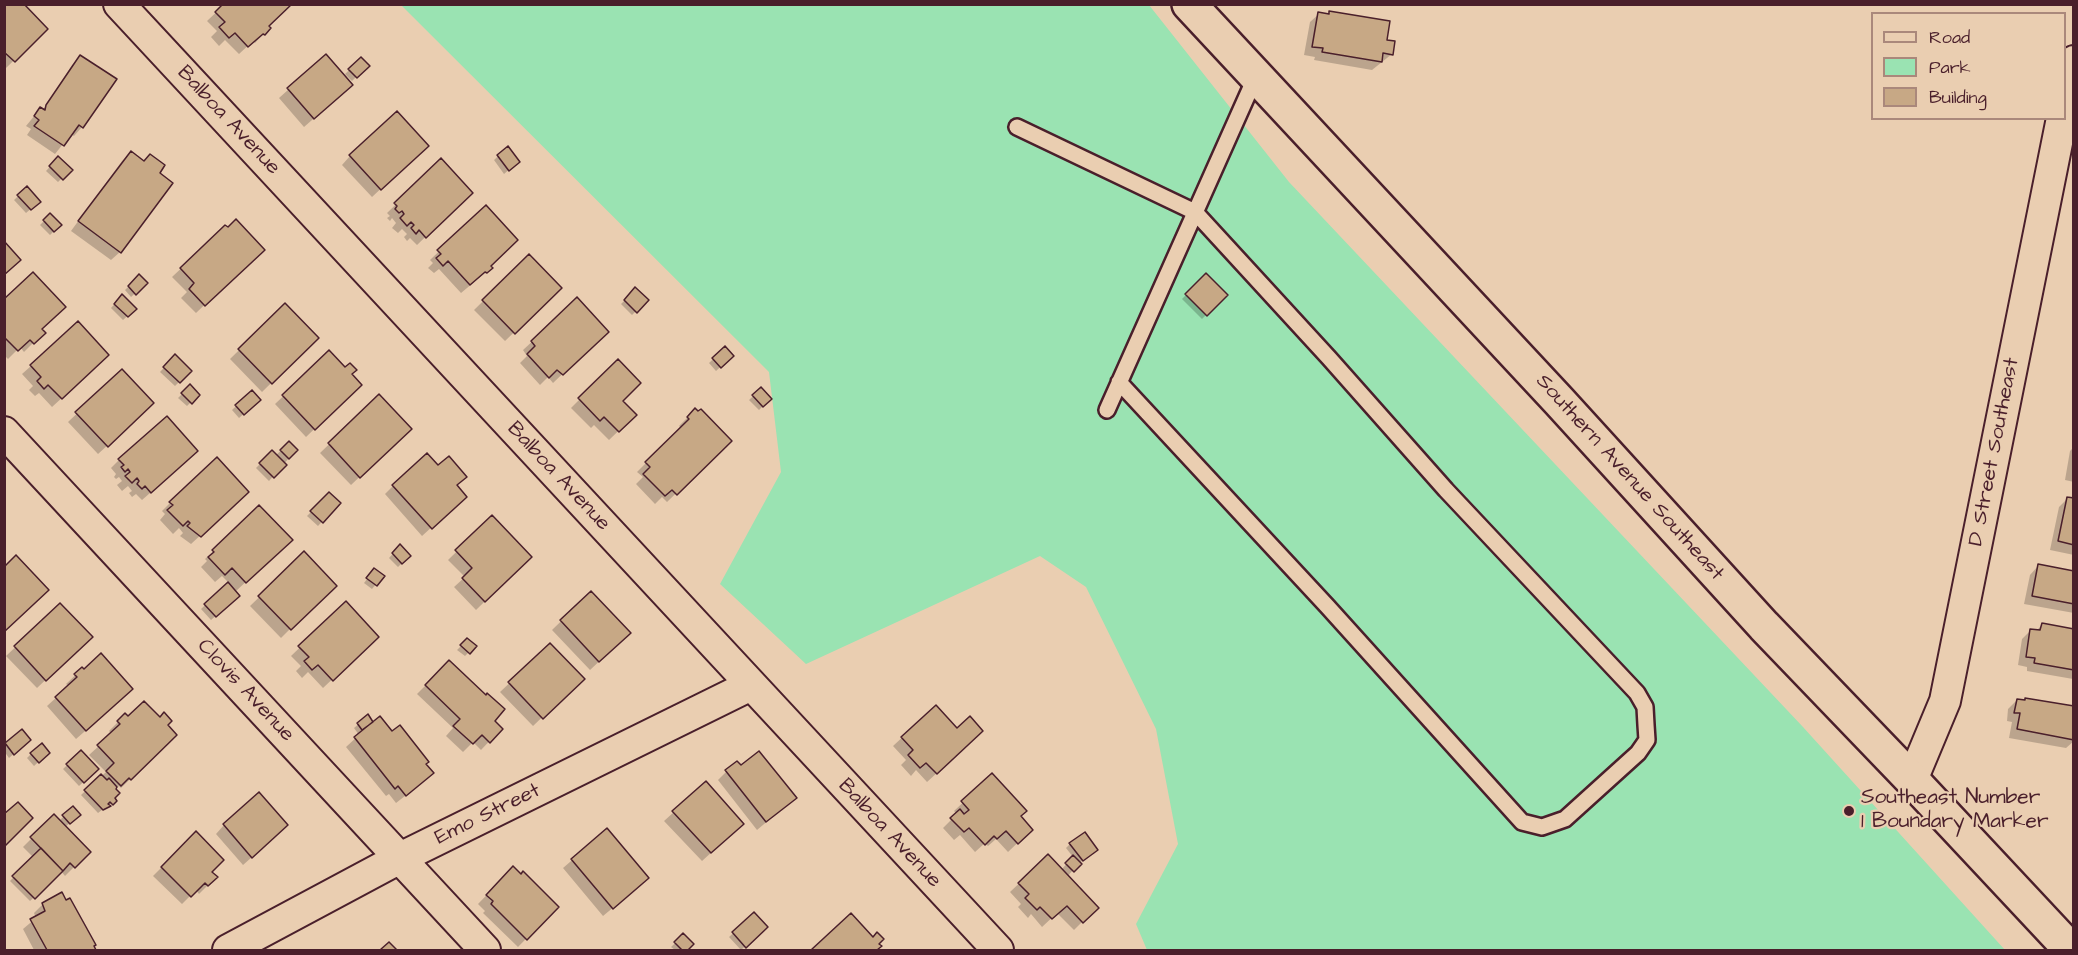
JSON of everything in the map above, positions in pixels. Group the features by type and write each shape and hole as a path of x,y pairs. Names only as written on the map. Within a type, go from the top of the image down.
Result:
{"main road":[{"name":"Southern Avenue Southeast","path":"1189,4 1551,392 1764,626 1912,780 2071,951"}],"street":[{"name":"Balboa Avenue","path":"119,4 998,951"},
{"path":"2066,97 2073,61"},
{"name":"D Street Southeast","path":"1912,780 1945,701 2062,120"},
{"name":"Clovis Avenue","path":"4,432 485,951"},
{"name":"Emo Street","path":"228,951 400,858 751,685"}],"lane":[{"path":"1107,411 1256,76"},
{"path":"1017,127 1195,212 1446,490 1637,693 1645,707 1647,725 1647,740 1638,753 1565,819 1542,827 1522,822 1327,606 1119,382"}],"green space":[{"path":"401,5 1149,5 1289,182 1803,727 2005,950 1147,950 1136,924 1178,844 1156,729 1086,587 1040,556 806,664 720,584 781,472 769,372"}],"building":[{"path":"4,4 24,4 48,29 15,62 4,52"},
{"path":"223,4 292,4 269,26 271,28 265,35 263,34 248,47 235,33 229,38 219,27 225,22 215,12"},
{"path":"1329,11 1390,21 1387,40 1395,41 1393,55 1383,53 1382,62 1322,52 1323,48 1312,47 1318,12 1329,14"},
{"path":"326,54 353,85 314,119 287,88"},
{"path":"80,55 117,79 83,128 79,125 64,146 34,126 39,120 34,116 40,107 45,110 46,105"},
{"path":"361,57 370,66 357,78 348,69"},
{"path":"397,111 429,146 381,190 349,155"},
{"path":"508,146 520,162 509,171 497,155"},
{"path":"131,151 144,161 150,154 165,165 160,173 173,183 121,253 78,221"},
{"path":"58,156 73,170 63,180 49,166"},
{"path":"441,158 473,193 426,238 419,230 416,234 411,228 414,225 411,222 407,226 400,218 404,214 395,209 397,206 394,203"},
{"path":"27,186 41,202 31,210 17,195"},
{"path":"486,205 518,240 491,266 493,268 470,285 448,261 443,266 436,258 441,254 437,250"},
{"path":"50,213 62,225 54,232 43,220"},
{"path":"236,219 265,250 205,306 189,289 194,283 180,268 225,225 228,227"},
{"path":"4,241 21,260 4,275"},
{"path":"529,254 562,288 515,334 482,300"},
{"path":"33,272 66,307 42,329 46,333 34,344 30,340 18,351 4,337 4,299"},
{"path":"1206,273 1228,295 1207,316 1185,294"},
{"path":"139,274 148,283 136,295 128,286"},
{"path":"635,287 649,300 637,313 624,300"},
{"path":"122,294 137,309 128,317 114,304"},
{"path":"577,297 609,332 563,375 557,370 549,378 527,354 535,346 531,341"},
{"path":"285,303 319,338 272,384 238,349"},
{"path":"78,321 109,355 62,399 48,385 44,389 37,381 41,377 30,365"},
{"path":"725,346 734,356 721,368 712,358"},
{"path":"329,350 345,367 350,363 357,370 352,374 362,385 315,430 282,395"},
{"path":"175,354 192,371 180,383 163,367"},
{"path":"618,359 641,383 623,401 637,415 619,432 604,417 600,421 578,398"},
{"path":"122,369 154,403 108,447 75,412"},
{"path":"190,384 200,395 192,404 181,393"},
{"path":"761,387 772,399 763,407 752,395"},
{"path":"252,390 261,400 244,415 235,405"},
{"path":"379,394 412,429 360,478 328,443"},
{"path":"695,408 698,411 701,409 732,441 677,495 672,490 665,496 643,474 650,467 645,462 689,419 687,417"},
{"path":"167,416 198,451 151,493 145,486 142,489 137,484 139,481 137,478 132,483 125,476 130,472 128,469 125,472 121,467 124,465 118,459"},
{"path":"289,441 298,450 289,459 280,450"},
{"path":"272,450 287,465 274,478 259,463"},
{"path":"427,453 438,465 449,456 467,477 457,485 467,497 432,529 392,485"},
{"path":"217,457 249,492 201,537 187,526 190,523 188,521 183,526 167,510 173,505 169,502"},
{"path":"329,492 341,503 323,523 310,511"},
{"path":"2067,497 2074,498 2074,545 2058,541"},
{"path":"259,505 293,540 246,583 232,568 225,575 208,557 214,552 212,550"},
{"path":"492,515 532,557 485,602 462,578 472,568 455,550"},
{"path":"400,544 411,556 402,564 392,553"},
{"path":"304,551 337,586 291,630 258,596"},
{"path":"16,555 49,590 4,632 4,567"},
{"path":"2038,564 2074,571 2074,604 2032,596"},
{"path":"374,568 385,576 377,586 366,578"},
{"path":"228,582 240,596 216,617 204,604"},
{"path":"591,591 631,633 599,662 560,620"},
{"path":"346,601 379,637 333,681 318,665 312,670 304,661 309,657 298,646"},
{"path":"60,603 93,637 46,681 14,646"},
{"path":"2042,623 2074,629 2074,670 2034,663 2035,658 2026,657 2030,629 2040,630"},
{"path":"467,638 477,646 470,654 460,645"},
{"path":"550,643 585,679 543,719 508,682"},
{"path":"101,653 133,689 86,731 55,697 77,677 74,674 82,667 84,669"},
{"path":"449,660 486,695 487,693 505,709 495,721 503,729 490,743 482,735 473,744 453,726 460,719 425,685"},
{"path":"2025,698 2074,706 2074,740 2017,729 2020,713 2014,713 2017,699 2025,700"},
{"path":"144,701 160,717 164,712 172,721 168,725 177,735 131,780 129,778 121,786 106,771 114,763 97,745 120,724 117,721 125,713 128,716"},
{"path":"936,705 957,728 970,716 983,731 937,774 926,763 920,768 908,755 913,750 901,737"},
{"path":"368,714 373,722 362,730 357,723"},
{"path":"380,716 392,731 400,725 429,762 426,764 434,773 406,796 398,786 395,789 354,737"},
{"path":"22,729 31,740 14,755 5,743"},
{"path":"42,743 50,753 39,763 30,753"},
{"path":"81,750 99,769 84,783 66,764"},
{"path":"759,751 797,798 766,822 725,770 737,761 741,765"},
{"path":"992,773 1027,811 1021,816 1033,830 1018,844 1006,831 997,839 994,836 985,845 969,828 964,832 950,818 960,809 964,814 969,810 961,801"},
{"path":"101,774 107,780 109,778 120,793 113,805 110,802 108,804 111,806 103,810 84,790"},
{"path":"706,781 744,824 711,853 672,811"},
{"path":"259,792 288,825 252,858 223,824"},
{"path":"18,802 33,818 4,847 4,814"},
{"path":"73,806 81,815 70,824 62,815"},
{"path":"54,814 91,852 75,868 70,863 63,871 30,837"},
{"path":"607,828 649,878 613,909 571,859"},
{"path":"196,831 224,860 212,872 218,877 208,886 205,883 191,897 161,867"},
{"path":"1085,832 1098,850 1083,861 1069,843"},
{"path":"41,848 63,871 35,899 12,876"},
{"path":"1048,854 1099,908 1083,923 1067,906 1052,919 1040,907 1037,910 1025,898 1029,894 1018,883"},
{"path":"1073,855 1082,864 1074,872 1065,863"},
{"path":"513,866 521,874 523,871 559,907 527,940 491,904 493,901 486,895"},
{"path":"62,892 66,900 70,898 96,945 94,946 96,950 47,950 30,919 45,911 42,903"},
{"path":"754,912 768,927 746,948 732,932"},
{"path":"851,913 873,937 877,932 884,939 879,944 882,946 877,950 811,950"},
{"path":"683,933 694,944 688,950 682,950 674,942"},
{"path":"389,942 397,950 380,950"}],"place":[{"name":"Southeast Number 1 Boundary Marker","path":"1849,811"}]}
